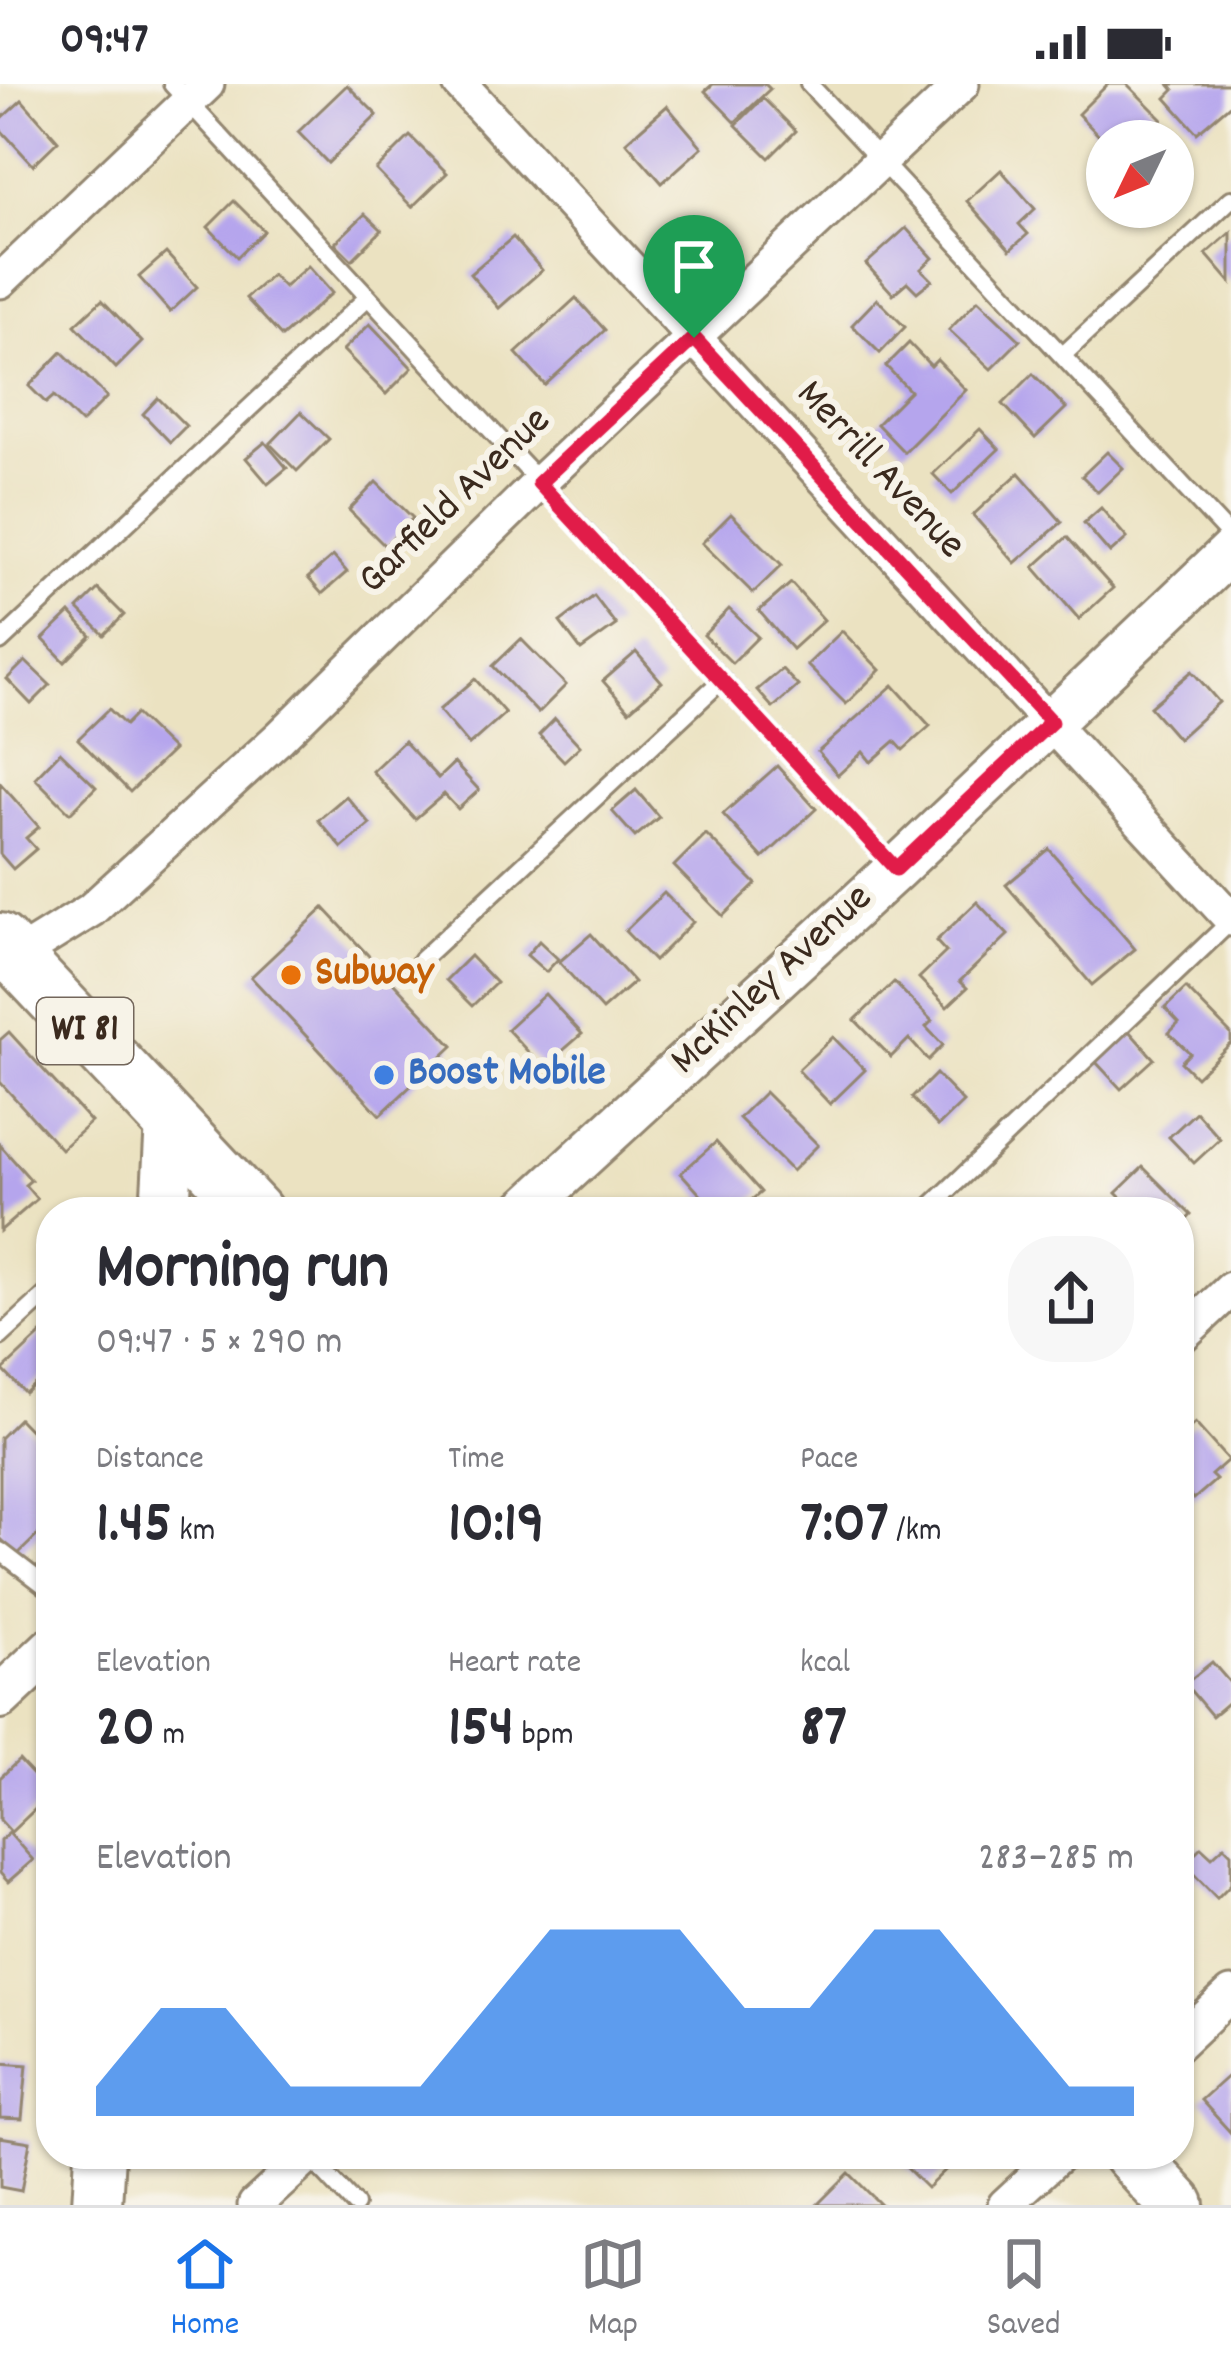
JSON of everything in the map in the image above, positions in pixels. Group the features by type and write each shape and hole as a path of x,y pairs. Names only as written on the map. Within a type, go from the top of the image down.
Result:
{"main road":[{"name":"WI 81","path":"5,955 241,1197"},
{"path":"162,1197 170,1122"},
{"path":"97,2205 99,2169"},
{"path":"1144,2169 1178,2205"}],"street":[{"name":"Merrill Avenue","path":"460,84 1231,920"},
{"name":"Garfield Avenue","path":"5,955 92,910 280,737 539,483 962,84"},
{"path":"0,280 190,90"},
{"name":"McKinley Avenue","path":"539,1197 896,869 1231,551"},
{"path":"1194,1324 1231,1289"},
{"path":"0,1697 36,1663"},
{"path":"1194,2029 1231,1994"},
{"path":"255,2205 295,2169"},
{"path":"1005,2205 1044,2169"}],"lane":[{"path":"809,84 1231,537"},
{"path":"190,90 368,297 896,869"},
{"path":"1063,356 1231,199"},
{"path":"0,642 368,297"},
{"path":"422,960 722,680"},
{"path":"941,1197 1231,920"},
{"path":"0,1337 36,1304"},
{"path":"0,1551 36,1579"},
{"path":"323,2169 355,2205"}],"building":[{"path":"713,84 765,84 770,89 735,122 705,91"},
{"path":"1108,84 1127,84 1162,119 1086,122 1078,114"},
{"path":"1169,84 1231,84 1231,104 1197,133 1194,120 1185,120 1166,98 1174,90"},
{"path":"347,85 377,115 328,163 298,132"},
{"path":"763,98 796,131 769,158 736,125"},
{"path":"22,100 58,141 33,165 0,129 0,120"},
{"path":"667,106 702,147 662,183 626,142"},
{"path":"410,136 447,173 412,207 376,170"},
{"path":"1001,170 1035,209 1019,224 1028,234 1010,250 967,201"},
{"path":"234,201 264,231 237,257 208,227"},
{"path":"365,214 382,230 352,260 335,243"},
{"path":"906,228 933,258 921,269 932,280 917,292 907,282 893,294 866,264"},
{"path":"1231,232 1231,283 1206,254"},
{"path":"513,237 542,270 499,308 470,274"},
{"path":"166,253 197,287 170,312 139,277"},
{"path":"308,266 332,293 282,337 246,298 272,275 284,287"},
{"path":"576,298 605,330 545,385 516,353"},
{"path":"877,299 905,327 880,353 852,325"},
{"path":"102,300 142,342 116,368 75,325"},
{"path":"978,300 1020,340 991,369 949,330"},
{"path":"370,324 412,368 386,394 343,350"},
{"path":"909,343 931,366 937,360 966,390 904,452 877,424 910,391 886,366"},
{"path":"62,352 107,397 81,423 54,396 46,403 29,386"},
{"path":"1033,374 1066,408 1035,438 1003,404"},
{"path":"158,398 186,426 170,442 143,414"},
{"path":"301,412 329,439 297,471 270,444"},
{"path":"980,429 999,449 952,494 933,474"},
{"path":"265,442 287,468 268,484 246,458"},
{"path":"1107,452 1123,468 1098,492 1082,476"},
{"path":"1019,473 1062,522 1015,563 973,515"},
{"path":"376,482 413,518 385,546 349,510"},
{"path":"1101,508 1127,538 1110,553 1084,523"},
{"path":"731,514 782,565 753,593 702,543"},
{"path":"1067,537 1113,588 1079,619 1034,567"},
{"path":"333,556 347,572 322,594 308,578"},
{"path":"791,583 824,620 792,649 759,611"},
{"path":"98,589 124,615 104,635 78,609"},
{"path":"594,596 616,625 581,650 560,622"},
{"path":"729,609 758,637 732,663 704,635"},
{"path":"70,613 91,636 65,662 43,639"},
{"path":"842,631 880,670 846,704 807,665"},
{"path":"521,639 566,685 538,713 493,666"},
{"path":"636,652 662,682 629,711 603,681"},
{"path":"25,661 50,685 31,704 7,679"},
{"path":"782,669 798,686 773,708 757,690"},
{"path":"1192,671 1219,702 1178,739 1150,707"},
{"path":"475,679 505,713 469,745 439,710"},
{"path":"893,685 930,726 903,750 895,741 871,762 863,752 838,775 818,752"},
{"path":"109,709 125,725 136,714 173,750 130,792 78,739"},
{"path":"555,719 580,746 564,761 539,735"},
{"path":"404,741 438,778 454,763 479,790 458,809 444,794 415,819 372,771"},
{"path":"60,752 96,787 70,813 35,778"},
{"path":"777,766 816,809 763,858 723,814"},
{"path":"0,783 39,827 26,838 36,849 13,869 0,854"},
{"path":"636,790 659,817 635,837 612,811"},
{"path":"346,796 370,824 342,848 318,820"},
{"path":"706,834 756,884 723,916 674,866"},
{"path":"1049,849 1135,949 1092,985 1006,885"},
{"path":"664,893 693,922 654,961 625,931"},
{"path":"977,902 1008,935 960,981 967,988 947,1007 919,978 946,952 936,941"},
{"path":"324,908 453,1046 380,1115 251,977"},
{"path":"591,934 634,982 602,1010 559,962"},
{"path":"539,941 558,959 546,972 527,955"},
{"path":"470,956 496,983 472,1006 446,980"},
{"path":"894,982 932,1021 926,1027 943,1045 928,1060 909,1039 891,1057 855,1020"},
{"path":"1186,988 1231,1034 1231,1043 1196,1077 1181,1062 1190,1053 1169,1033 1179,1023 1165,1008"},
{"path":"545,994 582,1034 543,1068 507,1029"},
{"path":"1129,1031 1154,1059 1121,1089 1095,1061"},
{"path":"9,1032 91,1122 61,1149 0,1082 0,1040"},
{"path":"833,1037 865,1070 830,1104 798,1070"},
{"path":"936,1074 963,1102 938,1126 912,1098"},
{"path":"765,1092 818,1145 792,1171 739,1118"},
{"path":"1196,1112 1220,1139 1194,1163 1169,1137"},
{"path":"716,1142 761,1192 755,1197 703,1197 681,1173"},
{"path":"0,1145 31,1180 25,1185 36,1200 0,1231"},
{"path":"1143,1167 1173,1197 1120,1197 1116,1193"},
{"path":"36,1339 36,1383 25,1393 3,1370"},
{"path":"19,1419 36,1437 36,1537 17,1555 0,1538 0,1438"},
{"path":"1194,1424 1228,1460 1211,1475 1216,1480 1194,1499"},
{"path":"1212,1662 1231,1684 1231,1700 1212,1716 1194,1695 1194,1677"},
{"path":"19,1760 36,1778 36,1808 11,1832 0,1820 0,1778"},
{"path":"9,1833 33,1860 8,1882 0,1873 0,1841"},
{"path":"1224,1846 1231,1853 1231,1884 1217,1898 1194,1874 1194,1854 1201,1847 1212,1857"},
{"path":"0,2063 27,2065 22,2119 0,2118"},
{"path":"1231,2073 1231,2133 1201,2100"},
{"path":"0,2137 30,2142 21,2191 0,2187"},
{"path":"908,2169 947,2169 927,2188"},
{"path":"849,2173 881,2205 817,2205"}],"place":[{"name":"Subway","path":"291,975"},
{"name":"Boost Mobile","path":"384,1075"}],"route":[{"path":"694,338 1051,722 896,869 539,483 694,338"}]}
